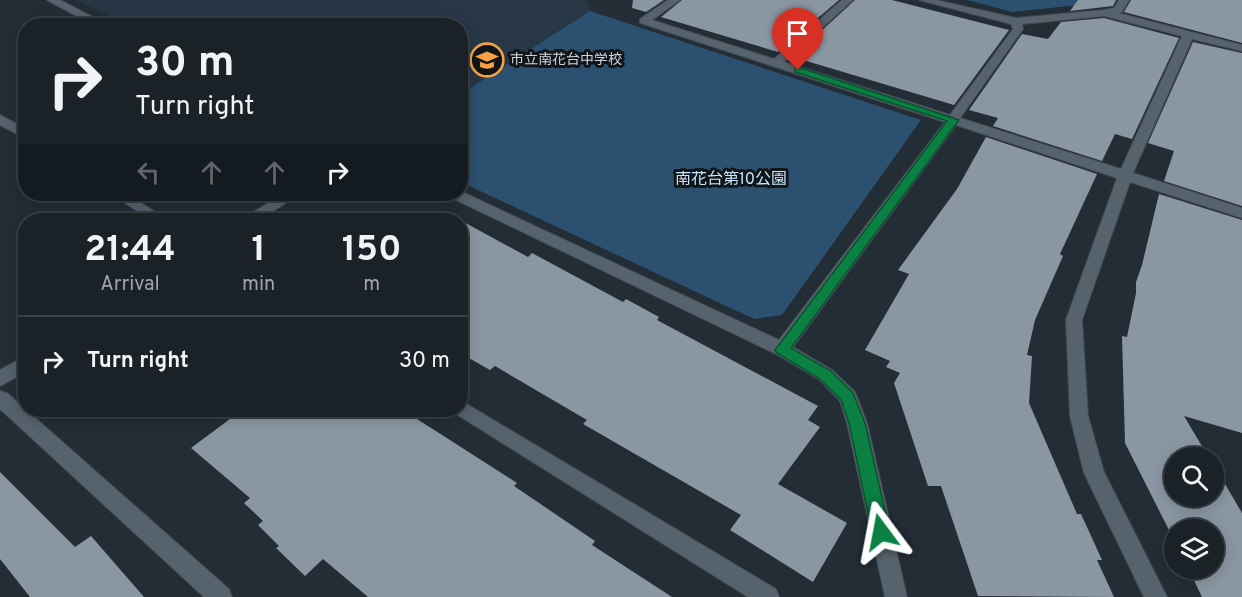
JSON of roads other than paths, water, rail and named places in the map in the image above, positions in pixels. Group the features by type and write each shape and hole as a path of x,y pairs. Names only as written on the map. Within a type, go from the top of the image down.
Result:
{"street":[{"path":"52,0 89,18"},
{"path":"675,0 644,21 1242,213"},
{"path":"776,63 848,0"},
{"path":"924,0 1000,20 1016,21 1104,13 1118,10 1124,0"},
{"path":"1104,13 1242,48"},
{"path":"782,350 954,120 1018,30 1016,21"},
{"path":"1156,597 1094,473 1079,416 1074,320 1125,176 1188,35"},
{"path":"0,119 18,130"},
{"path":"468,200 782,350 826,375 848,397 857,423 896,597"},
{"path":"130,201 149,213"},
{"path":"261,213 281,201"},
{"path":"0,379 18,368"},
{"path":"0,398 18,414"},
{"path":"468,411 768,597"},
{"path":"21,417 221,597"}],"place":[{"name":"市立南花台中学校","path":"487,60"}],"park label":[{"name":"南花台第10公園","path":"731,180"}]}
